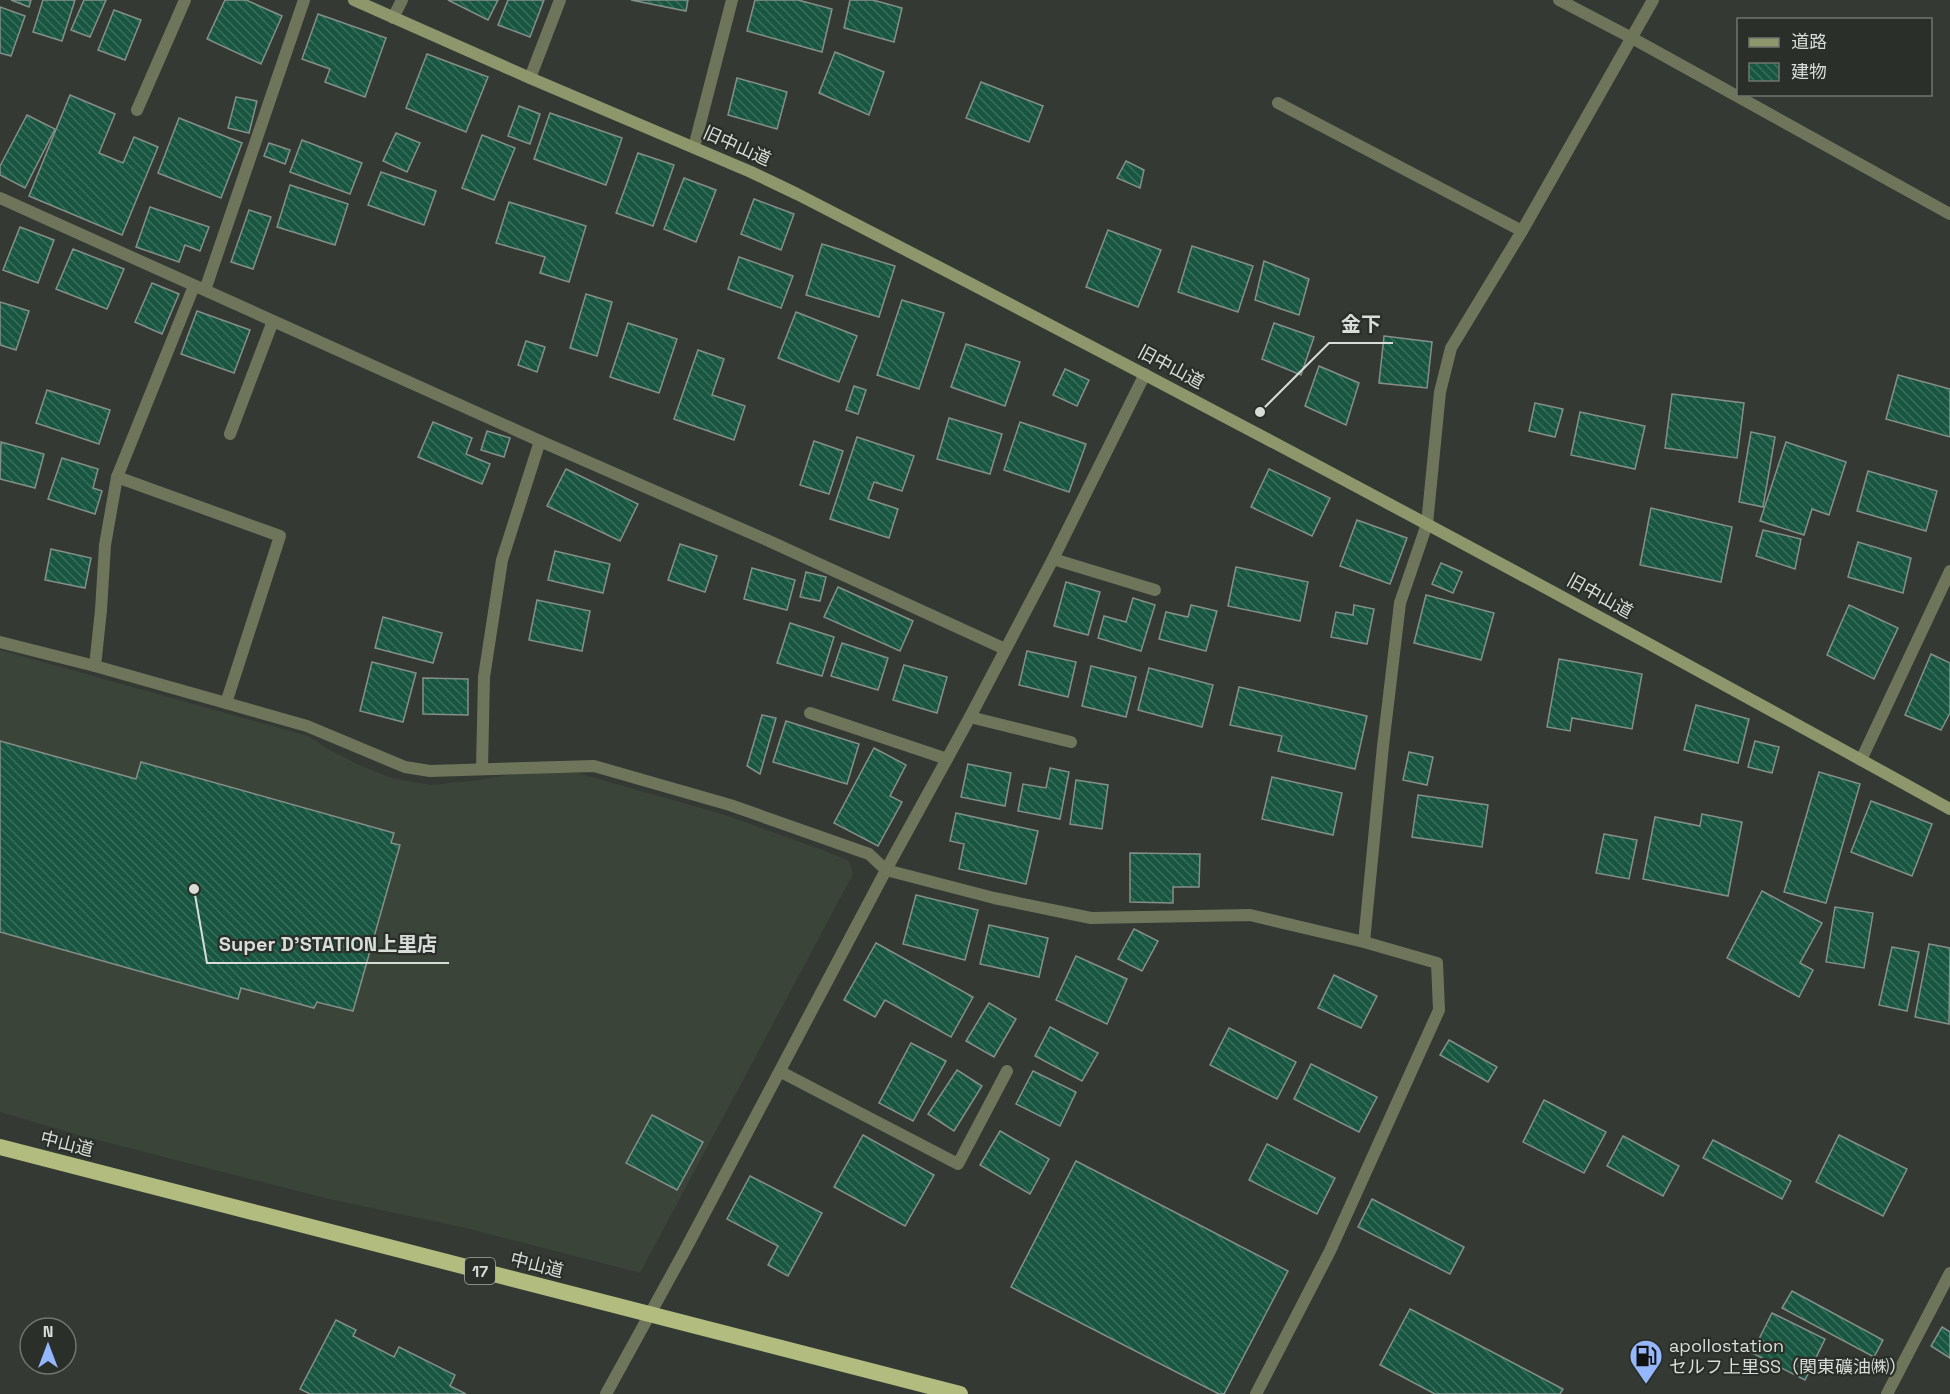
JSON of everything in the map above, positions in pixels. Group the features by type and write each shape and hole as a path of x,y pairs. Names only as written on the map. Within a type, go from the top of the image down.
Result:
{"highway":[{"name":"中山道","path":"0,1147 960,1394"}],"main road":[{"name":"旧中山道","path":"354,0 797,194 1145,374 1427,524 1950,809"}],"street":[{"path":"137,110 185,0"},
{"path":"95,666 105,545 117,477 200,288 304,0"},
{"path":"393,18 402,0"},
{"path":"530,78 560,0"},
{"path":"694,147 732,0"},
{"path":"1559,0 1950,214"},
{"path":"1364,942 1383,746 1400,603 1427,524 1440,392 1451,348 1522,231 1653,0"},
{"path":"1278,103 1522,231"},
{"path":"0,198 540,441 769,541 1005,649"},
{"path":"230,434 273,321"},
{"path":"606,1394 970,717 1053,559 1145,374"},
{"path":"482,769 484,677 502,560 540,441"},
{"path":"117,477 280,536 226,703"},
{"path":"1053,559 1155,590"},
{"path":"1861,760 1950,571"},
{"path":"0,642 95,666 307,726 405,767 430,771 594,766 741,808 869,855 886,870 994,898 1091,918 1250,915 1364,942 1437,963 1439,1010 1330,1251 1256,1394"},
{"path":"810,713 947,759"},
{"path":"970,717 1071,742"},
{"path":"781,1072 958,1164 1007,1071"},
{"path":"1887,1394 1950,1274"}],"shaded area":[{"path":"0,650 308,736 361,766 392,778 431,785 524,772 578,773 722,814 849,861 853,874 640,1273 466,1228 329,1199 78,1135 0,1112"}],"building":[{"path":"11,0 31,0 29,7"},
{"path":"43,0 75,0 62,41 33,32"},
{"path":"84,0 106,0 90,37 71,30"},
{"path":"225,0 246,0 282,16 261,64 207,39"},
{"path":"448,0 498,0 488,20"},
{"path":"508,0 544,0 530,37 498,25"},
{"path":"631,0 688,0 686,11"},
{"path":"755,0 798,0 832,9 822,52 747,31"},
{"path":"850,0 873,0 902,8 894,42 844,28"},
{"path":"0,7 25,16 11,56 0,53"},
{"path":"114,10 141,20 125,60 98,50"},
{"path":"318,14 386,38 365,97 325,82 330,69 302,59"},
{"path":"835,52 884,72 869,115 819,93"},
{"path":"427,54 488,77 466,132 406,108"},
{"path":"737,78 787,92 777,129 728,115"},
{"path":"981,82 1043,106 1029,142 966,118"},
{"path":"70,95 115,114 99,153 123,163 134,137 158,147 122,235 29,196"},
{"path":"236,97 257,101 249,133 228,128"},
{"path":"519,106 540,114 530,144 508,136"},
{"path":"550,113 622,138 606,185 534,159"},
{"path":"27,115 55,129 25,188 0,175 0,166"},
{"path":"179,118 242,143 221,198 158,173"},
{"path":"396,133 420,143 407,172 383,161"},
{"path":"482,135 515,148 494,200 462,188"},
{"path":"302,140 362,163 350,194 290,172"},
{"path":"269,143 290,150 285,164 264,156"},
{"path":"638,153 674,165 653,226 616,213"},
{"path":"1126,161 1144,170 1140,188 1117,178"},
{"path":"381,172 436,191 424,225 368,205"},
{"path":"684,178 716,190 696,242 664,229"},
{"path":"290,185 348,204 335,245 277,227"},
{"path":"754,199 794,214 781,250 741,234"},
{"path":"509,202 586,226 569,282 540,273 545,257 496,243"},
{"path":"150,207 209,227 200,251 185,245 179,262 136,247"},
{"path":"249,210 271,217 253,269 231,262"},
{"path":"20,227 54,240 38,283 3,270"},
{"path":"1108,230 1161,250 1138,307 1086,287"},
{"path":"822,244 895,266 879,317 806,295"},
{"path":"1192,246 1253,266 1238,312 1178,292"},
{"path":"73,249 124,269 107,309 56,289"},
{"path":"739,257 793,276 781,308 728,289"},
{"path":"1264,261 1309,279 1299,315 1255,300"},
{"path":"152,283 179,294 162,334 135,322"},
{"path":"586,294 612,302 597,356 570,348"},
{"path":"902,300 944,313 919,389 877,375"},
{"path":"0,302 29,311 16,350 0,345"},
{"path":"197,311 250,330 234,373 181,354"},
{"path":"796,312 857,336 839,382 778,358"},
{"path":"628,323 677,339 659,393 610,377"},
{"path":"1274,323 1314,337 1301,375 1262,359"},
{"path":"1384,336 1432,342 1427,388 1379,383"},
{"path":"526,341 545,347 537,372 518,365"},
{"path":"966,344 1020,362 1005,406 951,387"},
{"path":"698,350 724,359 712,395 745,406 734,440 674,419"},
{"path":"1319,366 1359,383 1346,425 1305,406"},
{"path":"1065,369 1089,380 1077,406 1053,395"},
{"path":"1898,375 1950,389 1950,437 1886,419"},
{"path":"854,386 866,390 858,414 846,410"},
{"path":"47,390 110,410 99,444 36,423"},
{"path":"1672,394 1744,403 1737,458 1665,448"},
{"path":"1535,403 1563,409 1555,437 1529,431"},
{"path":"1580,412 1645,426 1635,469 1571,455"},
{"path":"949,418 1002,434 990,474 937,459"},
{"path":"433,422 472,438 466,454 490,464 482,484 418,457"},
{"path":"1020,422 1086,444 1069,492 1004,470"},
{"path":"487,431 510,438 504,457 481,450"},
{"path":"1751,432 1775,437 1763,507 1739,502"},
{"path":"857,437 914,456 902,491 874,482 868,499 898,509 889,538 830,519"},
{"path":"814,441 843,451 829,494 800,485"},
{"path":"1,442 44,454 35,488 0,479"},
{"path":"1786,442 1846,462 1829,515 1812,509 1804,535 1760,521"},
{"path":"62,458 98,469 93,488 102,491 95,514 48,499"},
{"path":"566,469 638,504 620,541 547,506"},
{"path":"1269,469 1330,498 1312,536 1251,507"},
{"path":"1868,471 1937,491 1926,531 1857,511"},
{"path":"1651,508 1732,527 1721,582 1640,565"},
{"path":"1357,520 1407,538 1390,584 1340,566"},
{"path":"1763,530 1801,539 1795,569 1756,556"},
{"path":"1858,542 1911,558 1903,593 1848,577"},
{"path":"680,544 717,556 705,592 668,580"},
{"path":"51,549 91,558 85,588 45,580"},
{"path":"555,551 610,564 603,593 548,580"},
{"path":"1441,563 1462,572 1453,593 1432,584"},
{"path":"1236,567 1308,582 1300,621 1228,606"},
{"path":"752,568 795,580 787,610 744,599"},
{"path":"806,572 826,577 820,601 800,597"},
{"path":"1066,582 1100,592 1088,635 1054,626"},
{"path":"838,587 913,621 900,651 824,617"},
{"path":"1426,595 1494,613 1481,660 1414,643"},
{"path":"1133,598 1155,605 1141,651 1098,638 1104,616 1126,622"},
{"path":"537,600 590,611 582,651 529,640"},
{"path":"1191,605 1217,611 1206,651 1159,639 1166,612 1188,617"},
{"path":"1354,605 1374,609 1367,644 1331,637 1336,612 1353,615"},
{"path":"1849,605 1898,628 1874,679 1827,655"},
{"path":"383,617 442,633 433,663 375,648"},
{"path":"790,623 834,637 822,676 777,663"},
{"path":"842,643 888,658 878,690 831,676"},
{"path":"1027,651 1076,662 1068,697 1019,685"},
{"path":"1931,654 1950,663 1950,713 1941,730 1905,715"},
{"path":"1559,659 1642,674 1632,729 1572,718 1570,731 1547,727"},
{"path":"372,662 416,673 403,722 360,711"},
{"path":"904,665 947,677 937,713 893,700"},
{"path":"1091,666 1136,677 1126,717 1082,706"},
{"path":"1149,668 1213,685 1202,727 1138,710"},
{"path":"423,678 468,679 468,715 423,714"},
{"path":"1239,687 1367,716 1355,769 1278,751 1282,736 1230,725"},
{"path":"1696,705 1749,719 1738,763 1684,750"},
{"path":"762,715 776,718 760,774 747,766"},
{"path":"786,721 859,744 847,784 773,762"},
{"path":"0,741 136,779 141,762 394,833 391,843 400,845 353,1011 317,1002 314,1008 241,988 238,999 0,932"},
{"path":"1755,741 1779,747 1772,773 1748,767"},
{"path":"874,748 906,765 890,796 902,802 878,846 834,823"},
{"path":"1409,752 1433,757 1427,785 1403,780"},
{"path":"968,764 1011,773 1005,806 961,797"},
{"path":"1050,768 1069,772 1060,819 1018,811 1023,784 1046,788"},
{"path":"1819,772 1860,784 1826,903 1784,892"},
{"path":"1272,777 1342,793 1333,835 1262,819"},
{"path":"1076,780 1108,785 1102,829 1070,824"},
{"path":"1418,795 1488,805 1482,847 1412,837"},
{"path":"1871,801 1932,824 1912,876 1851,852"},
{"path":"956,813 1038,831 1026,884 959,869 964,844 950,841"},
{"path":"1702,814 1742,822 1728,896 1643,879 1655,817 1700,826"},
{"path":"1604,834 1637,840 1629,879 1596,873"},
{"path":"1130,853 1200,854 1199,887 1173,887 1173,903 1130,902"},
{"path":"1762,891 1822,923 1800,963 1813,970 1799,997 1727,958"},
{"path":"916,895 978,910 965,960 903,944"},
{"path":"1835,907 1873,913 1864,968 1826,962"},
{"path":"989,925 1048,938 1039,977 980,964"},
{"path":"1134,929 1158,941 1142,971 1118,959"},
{"path":"876,943 973,997 951,1037 885,1000 875,1017 844,1000"},
{"path":"1929,944 1950,948 1949,1024 1915,1017"},
{"path":"1892,947 1919,952 1907,1011 1879,1005"},
{"path":"1076,956 1127,979 1107,1024 1056,1000"},
{"path":"1334,975 1377,996 1361,1028 1318,1008"},
{"path":"989,1003 1016,1019 994,1057 966,1041"},
{"path":"1050,1027 1098,1053 1082,1081 1035,1056"},
{"path":"1229,1028 1296,1062 1277,1099 1210,1065"},
{"path":"1449,1040 1497,1067 1488,1082 1440,1055"},
{"path":"911,1043 946,1061 913,1121 879,1103"},
{"path":"1311,1064 1377,1097 1359,1132 1294,1099"},
{"path":"957,1070 982,1086 954,1131 928,1114"},
{"path":"1033,1071 1076,1092 1060,1126 1016,1104"},
{"path":"1544,1100 1606,1132 1584,1173 1523,1142"},
{"path":"652,1115 703,1142 677,1190 626,1163"},
{"path":"1000,1131 1049,1159 1030,1194 980,1165"},
{"path":"863,1135 934,1175 905,1226 834,1187"},
{"path":"1839,1135 1907,1169 1883,1216 1816,1182"},
{"path":"1623,1136 1679,1166 1663,1196 1607,1166"},
{"path":"1713,1140 1791,1181 1782,1199 1703,1158"},
{"path":"1267,1144 1335,1178 1317,1214 1249,1180"},
{"path":"1076,1161 1288,1271 1224,1394 1219,1394 1011,1287"},
{"path":"750,1176 822,1213 788,1276 768,1265 778,1246 727,1219"},
{"path":"1372,1199 1464,1247 1450,1274 1358,1227"},
{"path":"1792,1291 1883,1340 1874,1357 1782,1308"},
{"path":"1410,1309 1563,1389 1560,1394 1435,1394 1380,1365"},
{"path":"1772,1313 1825,1339 1805,1380 1752,1353"},
{"path":"336,1320 356,1330 353,1336 394,1357 399,1347 455,1375 450,1386 466,1394 310,1394 300,1389"},
{"path":"1942,1327 1950,1332 1950,1358 1931,1346"}],"place":[{"name":"金下","path":"1260,412"},
{"name":"Super D'STATION上里店","path":"194,889"},
{"name":"apollostation セルフ上里SS（関東礦油㈱）","path":"1646,1385"}]}
